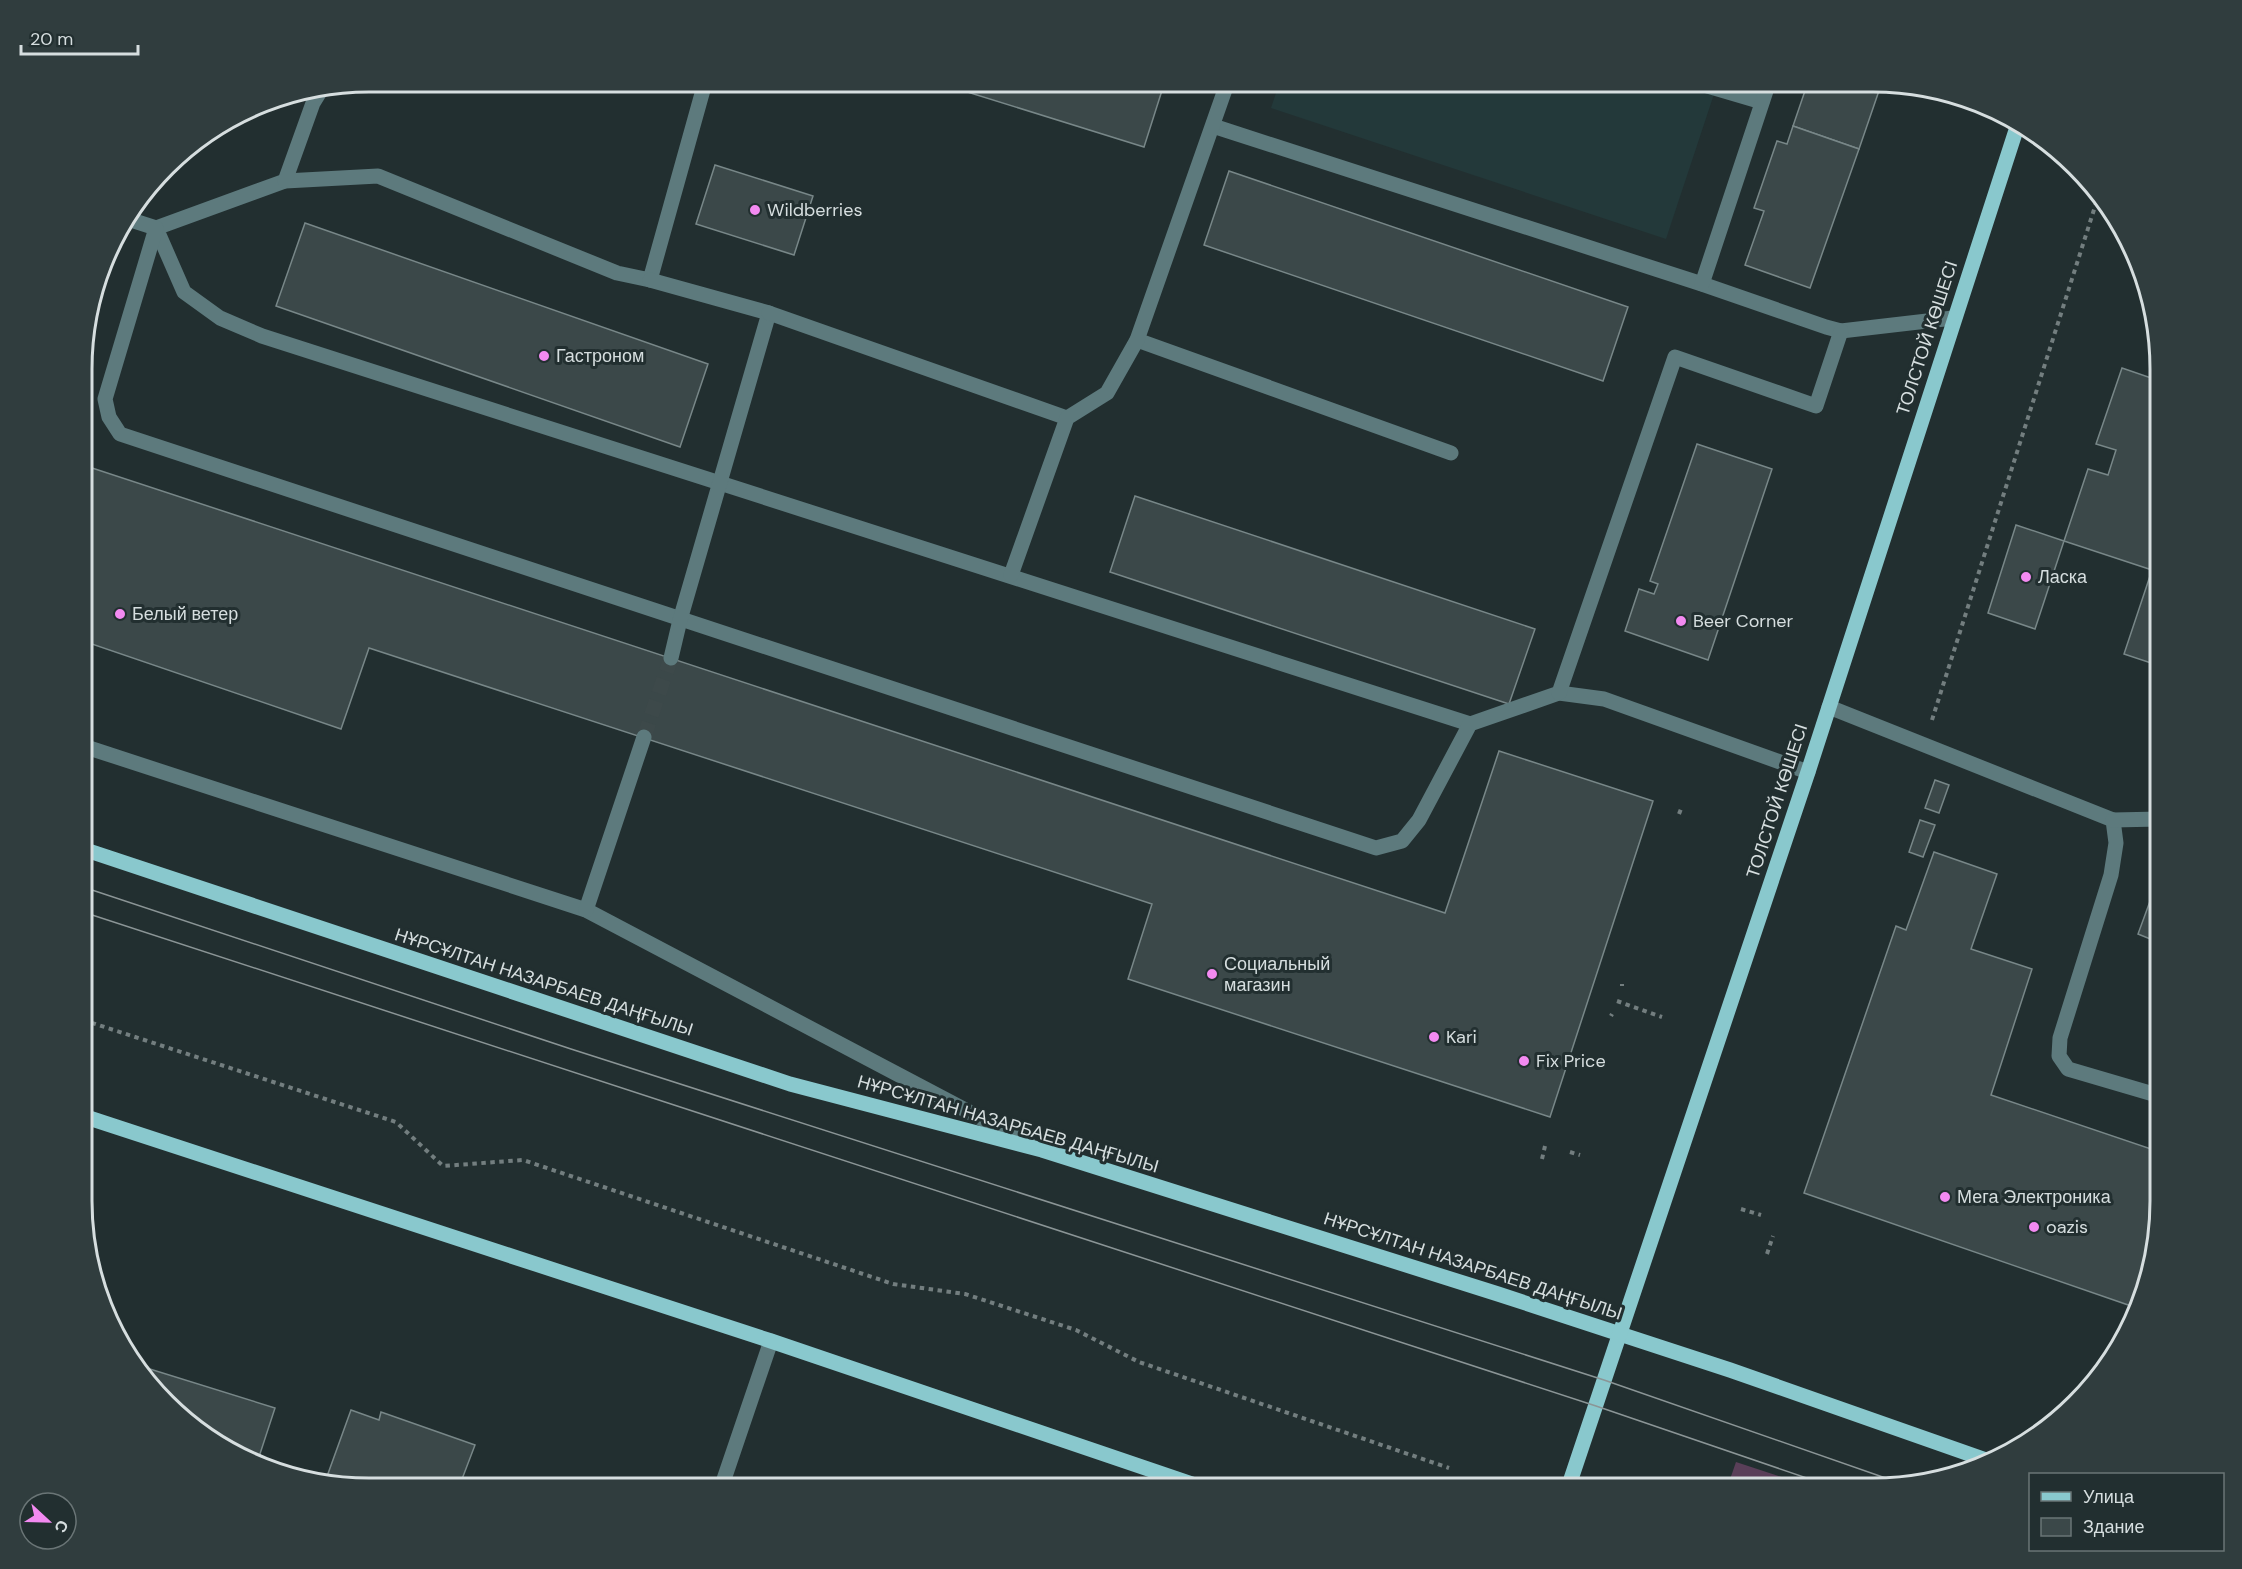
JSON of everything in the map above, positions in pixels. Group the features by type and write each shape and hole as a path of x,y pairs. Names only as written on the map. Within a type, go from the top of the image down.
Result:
{"main road":[{"name":"ТОЛСТОЙ КӨШЕСІ","path":"1571,1478 1808,772 1953,318 2016,131"},
{"name":"НҰРСҰЛТАН НАЗАРБАЕВ ДАҢҒЫЛЫ","path":"92,852 790,1084 1042,1150 1619,1334 1977,1457"},
{"path":"92,1119 771,1341 1175,1478"}],"street":[{"path":"650,280 702,92"},
{"path":"1011,575 1067,418 1107,393 1137,340 1224,92"},
{"path":"1730,92 1762,102"},
{"path":"1702,284 1766,92"},
{"path":"285,181 317,97"},
{"path":"1213,126 1841,331 1953,318"},
{"path":"134,221 156,228 285,181 378,176 617,273 769,313 1067,418"},
{"path":"156,228 184,292 220,318 262,336 1470,724 1559,693 1604,699 1808,772"},
{"path":"156,228 105,399 109,417 120,434 1376,848 1402,841 1419,819 1470,724"},
{"path":"671,658 769,313"},
{"path":"1559,693 1676,357 1816,406 1841,331"},
{"path":"1137,340 1451,453"},
{"path":"1829,706 2113,820 2150,819"},
{"path":"586,910 644,737"},
{"path":"92,749 586,910 1042,1150"},
{"path":"2113,820 2116,843 2111,875 2060,1038 2059,1056 2068,1069 2150,1093"},
{"path":"724,1478 771,1341"}],"path":[{"path":"1924,744 2096,204"},
{"path":"1679,814 1681,809"},
{"path":"1617,1001 1662,1017"},
{"path":"92,1023 396,1122 443,1166 523,1160 893,1284 965,1294 1076,1330 1139,1362 1449,1468"},
{"path":"1542,1159 1545,1146"},
{"path":"1570,1152 1580,1155"},
{"path":"1741,1209 1761,1215"},
{"path":"1767,1254 1773,1236"}],"shaded area":[{"path":"1276,92 1715,92 1666,239 1271,108"},
{"path":"1736,1462 1785,1478 1730,1478"}],"building":[{"path":"967,92 1162,92 1144,147"},
{"path":"1805,92 1879,92 1859,149 1793,126"},
{"path":"1793,126 1859,149 1810,288 1745,265 1764,211 1754,208 1777,141 1787,144"},
{"name":"Wildberries","path":"715,165 813,196 794,255 696,224"},
{"path":"1229,171 1628,307 1603,381 1204,245"},
{"path":"305,223 708,364 680,447 276,306"},
{"path":"2122,368 2150,378 2150,569 2064,541 2088,469 2108,475 2116,450 2096,444"},
{"path":"1697,444 1772,469 1708,660 1625,631 1639,589 1654,594 1658,584 1650,581"},
{"path":"92,468 1445,913 1499,751 1653,801 1550,1117 1128,979 1152,904 369,648 341,729 92,644"},
{"path":"1135,496 1535,629 1509,704 1110,572"},
{"path":"2016,525 2064,541 2035,629 1988,613"},
{"path":"2150,576 2150,663 2124,654"},
{"path":"1935,780 1949,785 1939,813 1925,808"},
{"path":"1920,820 1935,825 1923,857 1909,852"},
{"path":"1934,852 1997,874 1971,949 2032,969 1991,1095 2150,1149 2148,1236 2141,1272 2129,1305 1804,1193 1896,926 1906,930"},
{"path":"2150,901 2150,939 2138,934"},
{"path":"149,1369 275,1408 260,1455 230,1440 200,1420 160,1383"},
{"path":"351,1410 379,1420 381,1412 475,1445 462,1478 369,1478 328,1474"}],"tunnel":[{"path":"644,737 671,658"}],"tram line":[{"path":"92,890 571,1049 1604,1380 1884,1477"},
{"path":"92,915 1596,1406 1807,1478"}],"place":[{"name":"Wildberries","path":"755,210"},
{"name":"Гастроном","path":"544,356"},
{"name":"Ласка","path":"2026,577"},
{"name":"Белый ветер","path":"120,614"},
{"name":"Beer Corner","path":"1681,621"},
{"name":"Социальный магазин","path":"1212,974"},
{"name":"Kari","path":"1434,1037"},
{"name":"Fix Price","path":"1524,1061"},
{"name":"Мега Электроника","path":"1945,1197"},
{"name":"oazis","path":"2034,1227"}]}
